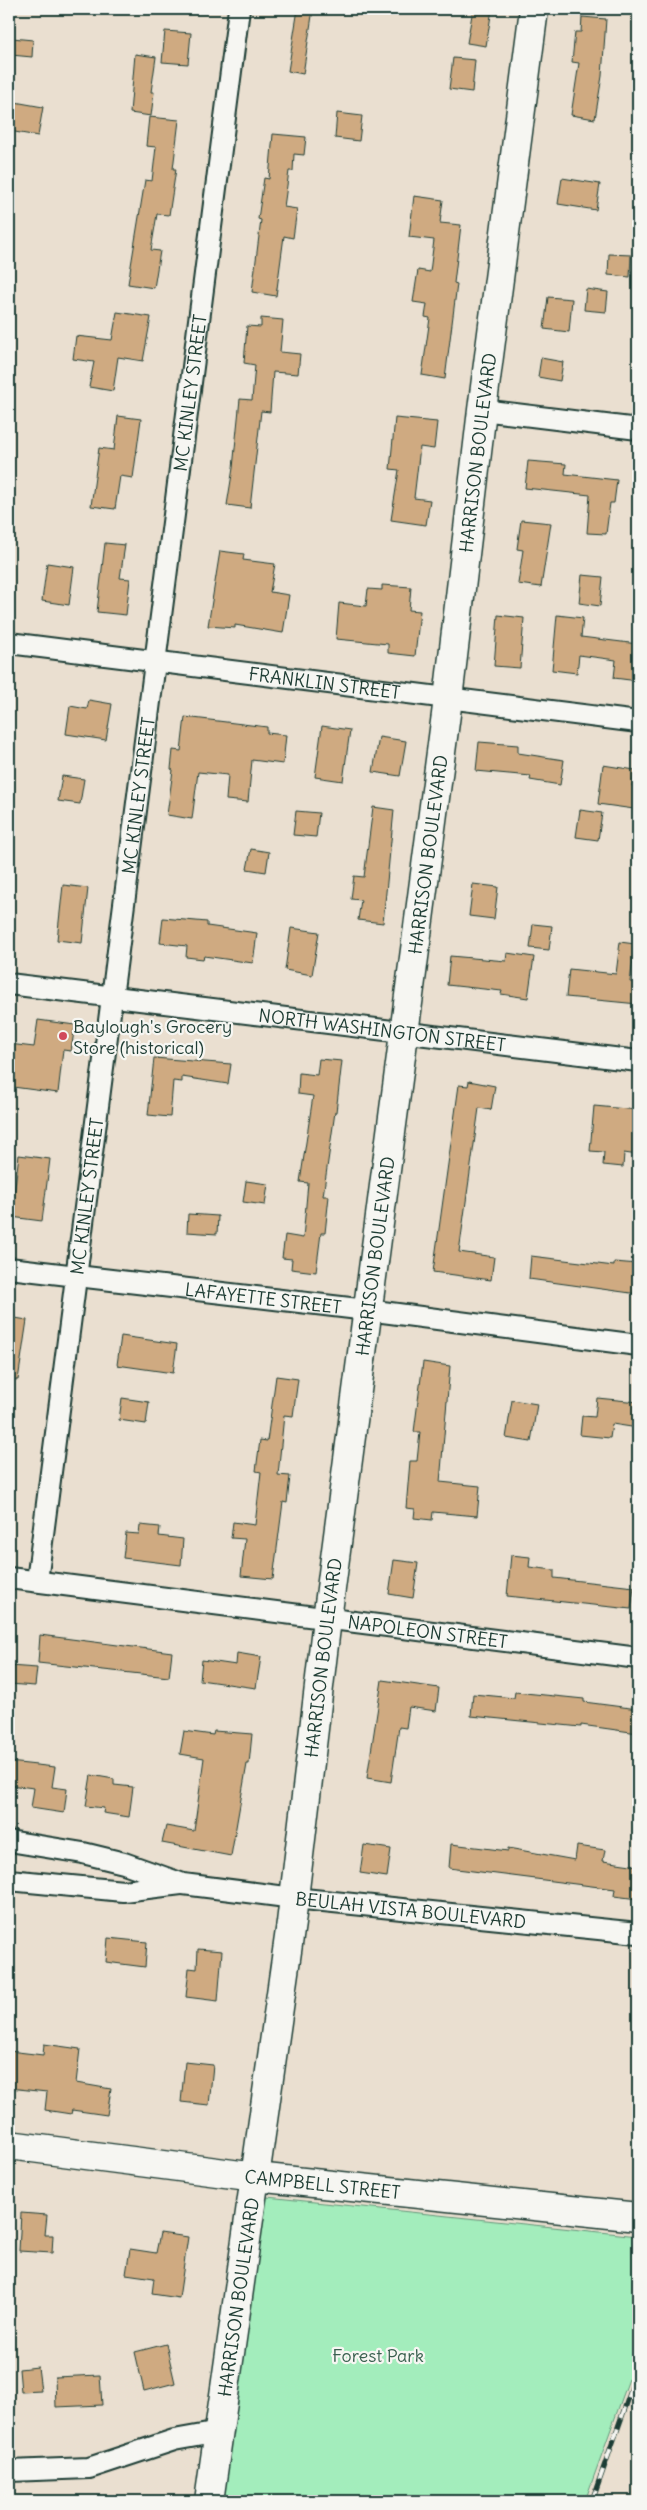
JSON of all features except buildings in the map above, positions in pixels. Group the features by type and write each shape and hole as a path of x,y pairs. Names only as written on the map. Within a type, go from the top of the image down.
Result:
{"street":[{"name":"MC KINLEY STREET","path":"37,1581 75,1276 113,998 154,661 240,9"},
{"name":"HARRISON BOULEVARD","path":"209,2501 294,1898 327,1619 448,699 482,410 534,9"},
{"path":"482,410 638,429"},
{"name":"FRANKLIN STREET","path":"9,643 638,722"},
{"name":"NORTH WASHINGTON STREET","path":"9,984 113,998 403,1030 638,1061"},
{"name":"LAFAYETTE STREET","path":"9,1268 367,1310 638,1345"},
{"name":"NAPOLEON STREET","path":"9,1578 638,1658"},
{"name":"BEULAH VISTA BOULEVARD","path":"9,1841 91,1855 153,1872 183,1884"},
{"name":"BEULAH VISTA BOULEVARD","path":"9,1880 123,1891 183,1884 294,1898 638,1933"},
{"name":"CAMPBELL STREET","path":"9,2145 256,2177 630,2216"},
{"path":"9,2471 89,2468 174,2440 219,2432"}],"green space":[{"name":"Forest Park","path":"267,2197 638,2236 638,2354 585,2501 209,2501 251,2211"}],"railway":[{"path":"592,2501 638,2371"}],"place":[{"name":"Baylough's Grocery Store (historical)","path":"63,1036"}]}
